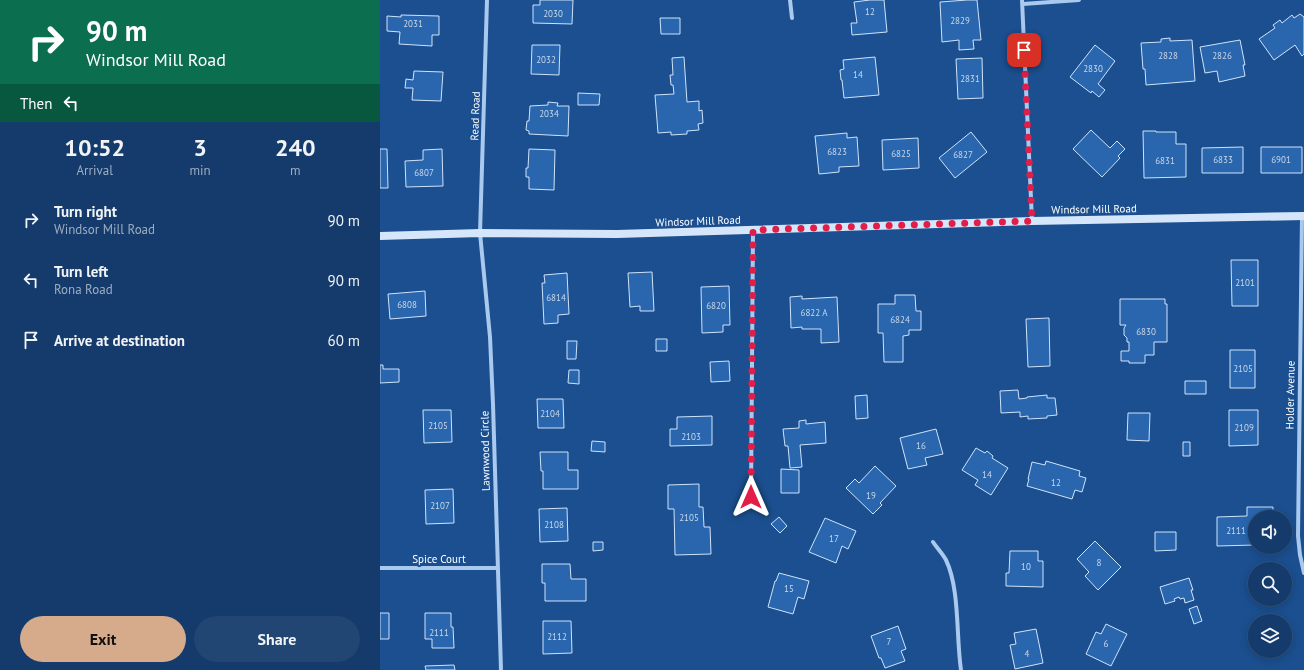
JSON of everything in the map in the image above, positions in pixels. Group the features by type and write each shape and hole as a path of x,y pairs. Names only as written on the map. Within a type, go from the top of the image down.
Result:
{"main road":[{"name":"Windsor Mill Road","path":"380,236 480,232 617,234 1032,221 1303,216"}],"street":[{"name":"Read Road","path":"480,232 487,0"},
{"path":"790,0 792,18"},
{"path":"1032,221 1022,2 1078,0"},
{"name":"Holder Avenue","path":"1303,216 1298,536 1304,573"},
{"path":"751,497 753,230"},
{"name":"Lawnwood Circle","path":"480,232 492,374 501,670"},
{"path":"933,542 946,560 953,583 959,655 962,670"},
{"name":"Spice Court","path":"380,568 497,568"}],"building":[{"path":"540,0 573,0 572,24 533,23 533,5 540,5"},
{"path":"884,0 887,32 852,35 851,23 857,23 854,2"},
{"path":"977,0 981,40 973,40 974,49 959,50 959,40 942,42 940,2"},
{"path":"1300,14 1304,17 1304,54 1302,56 1295,45 1274,60 1259,39 1275,28 1273,25 1280,20 1282,23 1292,15 1294,18"},
{"path":"401,15 439,16 439,35 432,35 432,46 399,44 400,32 387,31 387,16 401,17"},
{"path":"660,18 680,18 680,34 661,34"},
{"path":"1170,38 1170,41 1192,40 1195,81 1146,85 1141,43 1161,42 1161,39"},
{"path":"1240,40 1245,65 1243,65 1245,76 1219,82 1217,71 1205,73 1200,47"},
{"path":"532,45 560,45 559,75 531,74"},
{"path":"1095,45 1115,61 1098,84 1105,90 1099,97 1092,91 1091,93 1070,77"},
{"path":"684,57 687,102 699,101 699,111 702,110 703,123 698,124 699,130 687,131 687,134 671,135 671,132 658,133 655,95 674,94 670,75 673,75 672,58"},
{"path":"875,57 879,95 844,98 840,70 844,69 843,60"},
{"path":"982,58 983,98 958,99 956,59"},
{"path":"414,71 443,72 441,101 412,100 413,88 405,88 406,79 413,80"},
{"path":"578,93 600,94 599,105 578,105"},
{"path":"548,102 558,103 557,106 569,106 568,136 529,134 529,131 526,130 527,121 529,121 530,106 548,105"},
{"path":"1091,130 1110,148 1117,141 1125,149 1118,156 1120,158 1102,177 1073,149"},
{"path":"1143,131 1176,132 1176,144 1186,144 1186,177 1144,178"},
{"path":"971,132 987,152 955,178 939,158"},
{"path":"847,133 847,138 857,137 859,166 839,167 839,172 819,174 815,136"},
{"path":"918,138 919,168 883,170 882,140"},
{"path":"1243,147 1243,173 1202,173 1202,148"},
{"path":"1261,147 1302,147 1302,173 1261,173"},
{"path":"380,149 387,149 388,188 380,188"},
{"path":"442,149 443,186 406,187 405,161 423,160 423,150"},
{"path":"529,149 555,150 554,190 529,189 529,177 526,177 526,168 528,168"},
{"path":"1231,260 1258,260 1258,306 1232,306"},
{"path":"652,272 654,311 640,311 640,306 630,307 628,273"},
{"path":"567,273 569,314 558,315 558,323 544,324 542,283 545,283 544,275"},
{"path":"729,286 730,325 723,325 723,332 702,333 701,287"},
{"path":"425,291 426,316 390,319 388,294"},
{"path":"895,295 915,295 916,311 921,311 921,330 909,330 909,335 903,336 903,362 884,362 883,333 878,333 878,304 895,304"},
{"path":"802,296 802,299 837,297 839,342 821,343 821,329 802,329 802,327 791,328 790,297"},
{"path":"1120,299 1165,299 1165,304 1167,304 1167,342 1154,342 1154,355 1145,355 1145,363 1129,363 1129,361 1121,361 1121,351 1129,351 1129,342 1127,342 1127,338 1124,335 1124,328 1126,325 1120,325"},
{"path":"1049,318 1050,366 1028,367 1026,319"},
{"path":"656,339 667,339 667,351 656,351"},
{"path":"567,341 577,341 576,359 567,359"},
{"path":"1230,350 1255,350 1255,388 1230,388"},
{"path":"729,361 730,381 711,382 710,362"},
{"path":"380,365 383,365 383,369 399,369 399,382 380,383"},
{"path":"569,370 579,370 579,384 568,383"},
{"path":"1185,381 1206,381 1206,394 1185,394"},
{"path":"1018,390 1019,399 1047,395 1047,398 1055,398 1057,415 1047,416 1047,418 1028,419 1028,416 1020,417 1020,412 1001,413 1000,391"},
{"path":"867,395 868,418 856,419 855,396"},
{"path":"537,399 563,399 564,428 538,428"},
{"path":"423,410 451,410 452,442 424,443"},
{"path":"1229,410 1258,410 1258,445 1229,446"},
{"path":"1128,413 1150,413 1149,441 1127,440"},
{"path":"712,416 712,445 670,446 670,429 677,429 677,417"},
{"path":"806,420 806,424 825,422 826,443 800,445 802,467 790,468 788,446 785,446 783,429 799,428 799,421"},
{"path":"936,429 943,454 925,458 927,465 908,469 900,438"},
{"path":"592,441 605,442 605,452 591,451"},
{"path":"1183,442 1190,442 1190,456 1183,456"},
{"path":"976,448 985,453 987,451 993,456 992,458 1008,468 991,495 975,485 978,480 962,470"},
{"path":"540,452 568,452 568,470 578,470 578,489 543,489 543,471 541,471"},
{"path":"1046,461 1080,471 1079,476 1086,478 1082,492 1075,490 1072,499 1027,486 1032,462 1045,465"},
{"path":"875,466 896,486 880,503 882,505 873,514 846,488 855,479 859,483"},
{"path":"781,469 799,470 799,493 781,493"},
{"path":"699,484 699,507 703,507 704,527 710,527 711,554 675,555 674,509 668,509 668,485"},
{"path":"453,489 454,523 426,524 425,490"},
{"path":"1247,507 1273,507 1273,510 1248,510 1248,545 1217,546 1217,517 1247,516"},
{"path":"567,508 568,541 540,542 539,509"},
{"path":"779,517 787,526 780,533 771,524"},
{"path":"825,518 856,531 848,549 842,546 836,563 809,552"},
{"path":"1155,532 1176,532 1176,550 1155,551"},
{"path":"1095,541 1121,567 1098,590 1085,576 1089,572 1077,559"},
{"path":"593,542 603,542 603,550 593,551"},
{"path":"1010,551 1038,551 1038,561 1043,561 1043,587 1006,586 1006,573 1009,573"},
{"path":"542,564 570,564 571,579 586,579 586,601 545,601 545,583 542,583"},
{"path":"779,573 809,581 804,599 798,597 793,614 768,607 775,581"},
{"path":"1189,578 1193,590 1191,590 1194,600 1185,603 1184,598 1180,599 1179,597 1174,599 1175,601 1165,604 1160,587"},
{"path":"1197,606 1202,621 1194,624 1189,609"},
{"path":"380,613 389,613 389,639 380,639"},
{"path":"425,613 451,613 454,648 432,648 432,639 425,639"},
{"path":"543,621 571,621 572,653 543,654"},
{"path":"1106,624 1127,634 1111,666 1086,654 1096,632 1101,634"},
{"path":"898,626 906,649 901,651 905,661 885,668 881,658 879,658 871,636"},
{"path":"1036,629 1043,663 1015,669 1010,645 1016,644 1014,633"},
{"path":"454,665 455,670 426,670 425,666"}],"route":[{"path":"751,497 753,230 1032,221 1024,50"}]}
